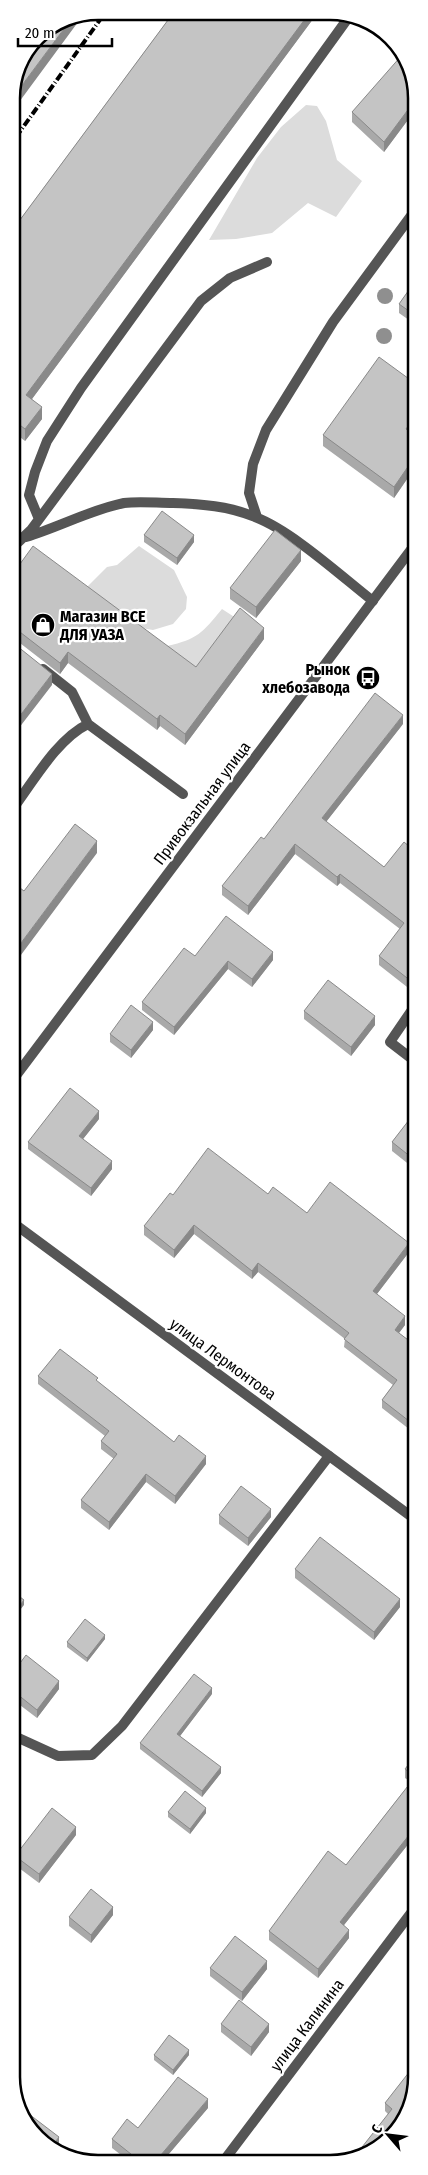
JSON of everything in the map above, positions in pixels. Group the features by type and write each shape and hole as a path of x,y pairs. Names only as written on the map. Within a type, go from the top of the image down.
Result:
{"street":[{"path":"39,519 30,494 47,441 81,388 346,21"},
{"path":"257,517 249,493 253,464 266,430 333,322 408,220"},
{"path":"20,541 39,519 201,301 230,278 267,262"},
{"path":"23,538 53,528 90,512 125,503 200,504 257,517 283,532 372,601"},
{"name":"Привокзальная улица","path":"20,1070 408,554"},
{"path":"34,662 72,692 88,724 183,794"},
{"path":"20,800 60,747 78,729 88,724"},
{"path":"408,1016 390,1042 408,1056"},
{"name":"улица Лермонтова","path":"20,1228 408,1514"},
{"path":"20,1739 58,1756 92,1755 122,1726 329,1456"},
{"name":"улица Калинина","path":"228,2155 408,1916"}],"shaded area":[{"path":"306,105 317,106 326,121 337,160 362,181 336,217 308,203 272,233 236,239 209,240 257,158 281,127"},
{"path":"139,546 174,570 187,597 186,609 173,624 153,630 124,625 81,593 107,567 117,565"},
{"path":"222,609 239,620 196,678 167,646 186,641 199,634"}],"building":[{"path":"168,20 304,20 26,395 42,407 25,429 20,425 20,220"},
{"path":"65,28 21,86 26,68 33,54 54,33"},
{"path":"398,60 404,73 407,87 408,110 384,142 352,112"},
{"path":"408,291 408,310 399,304"},
{"path":"379,357 408,378 408,426 406,429 408,431 408,467 394,487 323,435"},
{"path":"162,511 194,535 177,558 144,535"},
{"path":"275,530 301,550 256,607 230,588"},
{"path":"33,546 196,667 240,608 264,628 185,734 160,715 157,719 68,652 60,663 20,632 20,564"},
{"path":"20,648 52,674 20,716"},
{"path":"375,693 403,715 322,818 384,867 404,842 408,845 408,979 379,956 404,923 340,874 337,877 295,844 248,906 222,886 261,837 264,839"},
{"path":"75,824 97,841 20,944 20,888 24,891"},
{"path":"226,916 273,952 252,979 228,961 174,1027 142,1002 184,948 195,956"},
{"path":"328,980 375,1016 351,1047 304,1011"},
{"path":"131,1005 153,1022 131,1050 110,1034"},
{"path":"70,1088 99,1111 79,1136 112,1161 91,1188 28,1142"},
{"path":"408,1121 408,1155 392,1142"},
{"path":"208,1148 268,1194 273,1187 307,1213 330,1182 408,1242 373,1291 405,1316 395,1330 408,1340 408,1420 382,1400 397,1380 344,1339 349,1333 258,1263 252,1271 194,1225 174,1250 144,1226 170,1193 173,1195"},
{"path":"60,1349 98,1378 96,1380 174,1442 179,1435 206,1456 175,1496 146,1474 109,1522 81,1500 117,1454 101,1441 109,1431 38,1376"},
{"path":"241,1486 271,1509 248,1538 219,1515"},
{"path":"320,1537 400,1599 374,1632 295,1569"},
{"path":"20,1597 24,1600 20,1605"},
{"path":"85,1619 105,1635 87,1658 67,1642"},
{"path":"26,1655 59,1681 37,1710 20,1696 20,1663"},
{"path":"194,1674 212,1688 177,1734 221,1767 202,1791 140,1743"},
{"path":"408,1786 408,1836 340,1922 349,1930 318,1969 269,1931 328,1851 346,1865"},
{"path":"185,1791 206,1808 190,1829 168,1812"},
{"path":"52,1808 76,1827 39,1874 20,1860 20,1850"},
{"path":"91,1889 113,1907 91,1935 69,1917"},
{"path":"235,1936 267,1961 242,1992 210,1968"},
{"path":"239,2000 269,2024 251,2047 221,2024"},
{"path":"169,2035 189,2050 173,2070 154,2055"},
{"path":"408,2074 407,2093 398,2116 382,2136 361,2148 392,2109 385,2103"},
{"path":"178,2077 208,2099 161,2155 132,2155 112,2139 127,2119 138,2128"},
{"path":"30,2115 59,2137 55,2142 50,2139 36,2125"}],"railway":[{"path":"20,131 100,20"}],"place":[{"name":"Магазин ВСЕ ДЛЯ УАЗА","path":"43,625"},
{"name":"Рынок хлебозавода","path":"368,678"}]}
